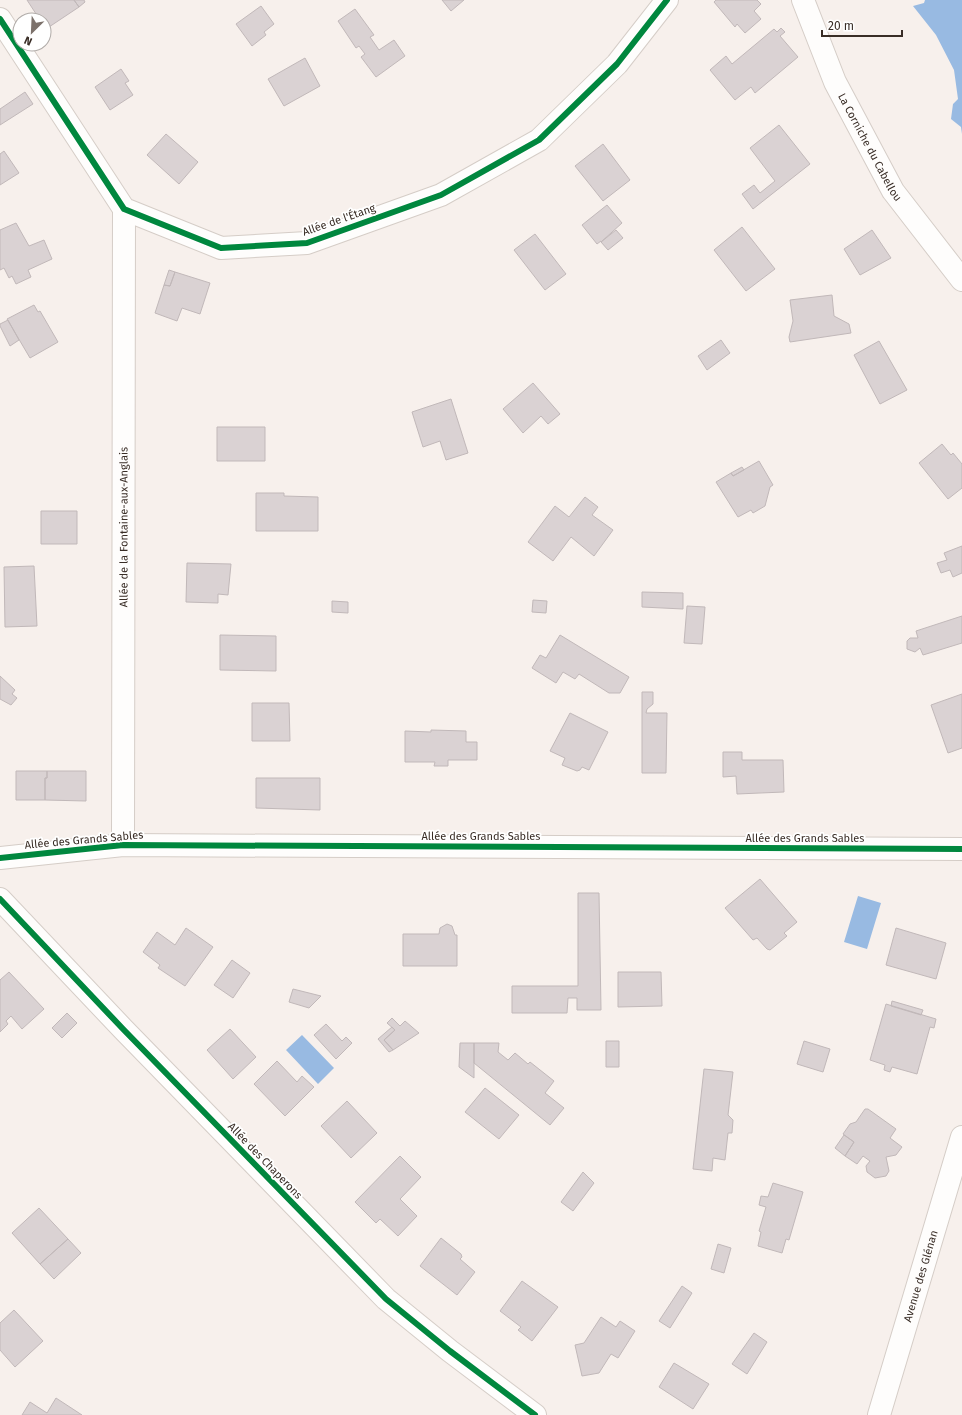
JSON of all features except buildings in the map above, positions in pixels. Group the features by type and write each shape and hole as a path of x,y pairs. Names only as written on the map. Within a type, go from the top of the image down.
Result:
{"street":[{"name":"Allée de l'Étang","path":"124,209 221,248 307,243 442,195 539,140 617,64 667,0"},
{"name":"La Corniche du Cabellou","path":"803,0 834,82 893,191 962,280"},
{"path":"0,19 124,209"},
{"name":"Allée de la Fontaine-aux-Anglais","path":"123,845 124,209"},
{"name":"Allée des Grands Sables","path":"0,858 123,845 962,848"},
{"name":"Allée des Chaperons","path":"0,899 122,1029 386,1299 450,1351 535,1415"},
{"name":"Avenue des Glénan","path":"879,1415 962,1137"}],"water":[{"path":"925,0 962,0 962,134 961,127 951,119 953,104 958,99 954,70 936,35 913,6 924,3"},
{"path":"858,896 881,903 867,949 844,942"},
{"path":"302,1035 334,1068 318,1084 286,1050"}],"cycle path":[{"path":"0,19 124,209 221,248 307,243 441,195 539,140 617,64 667,0"},
{"path":"0,858 123,845 962,849"},
{"path":"0,899 123,1029 386,1299 450,1351 535,1415"}]}
